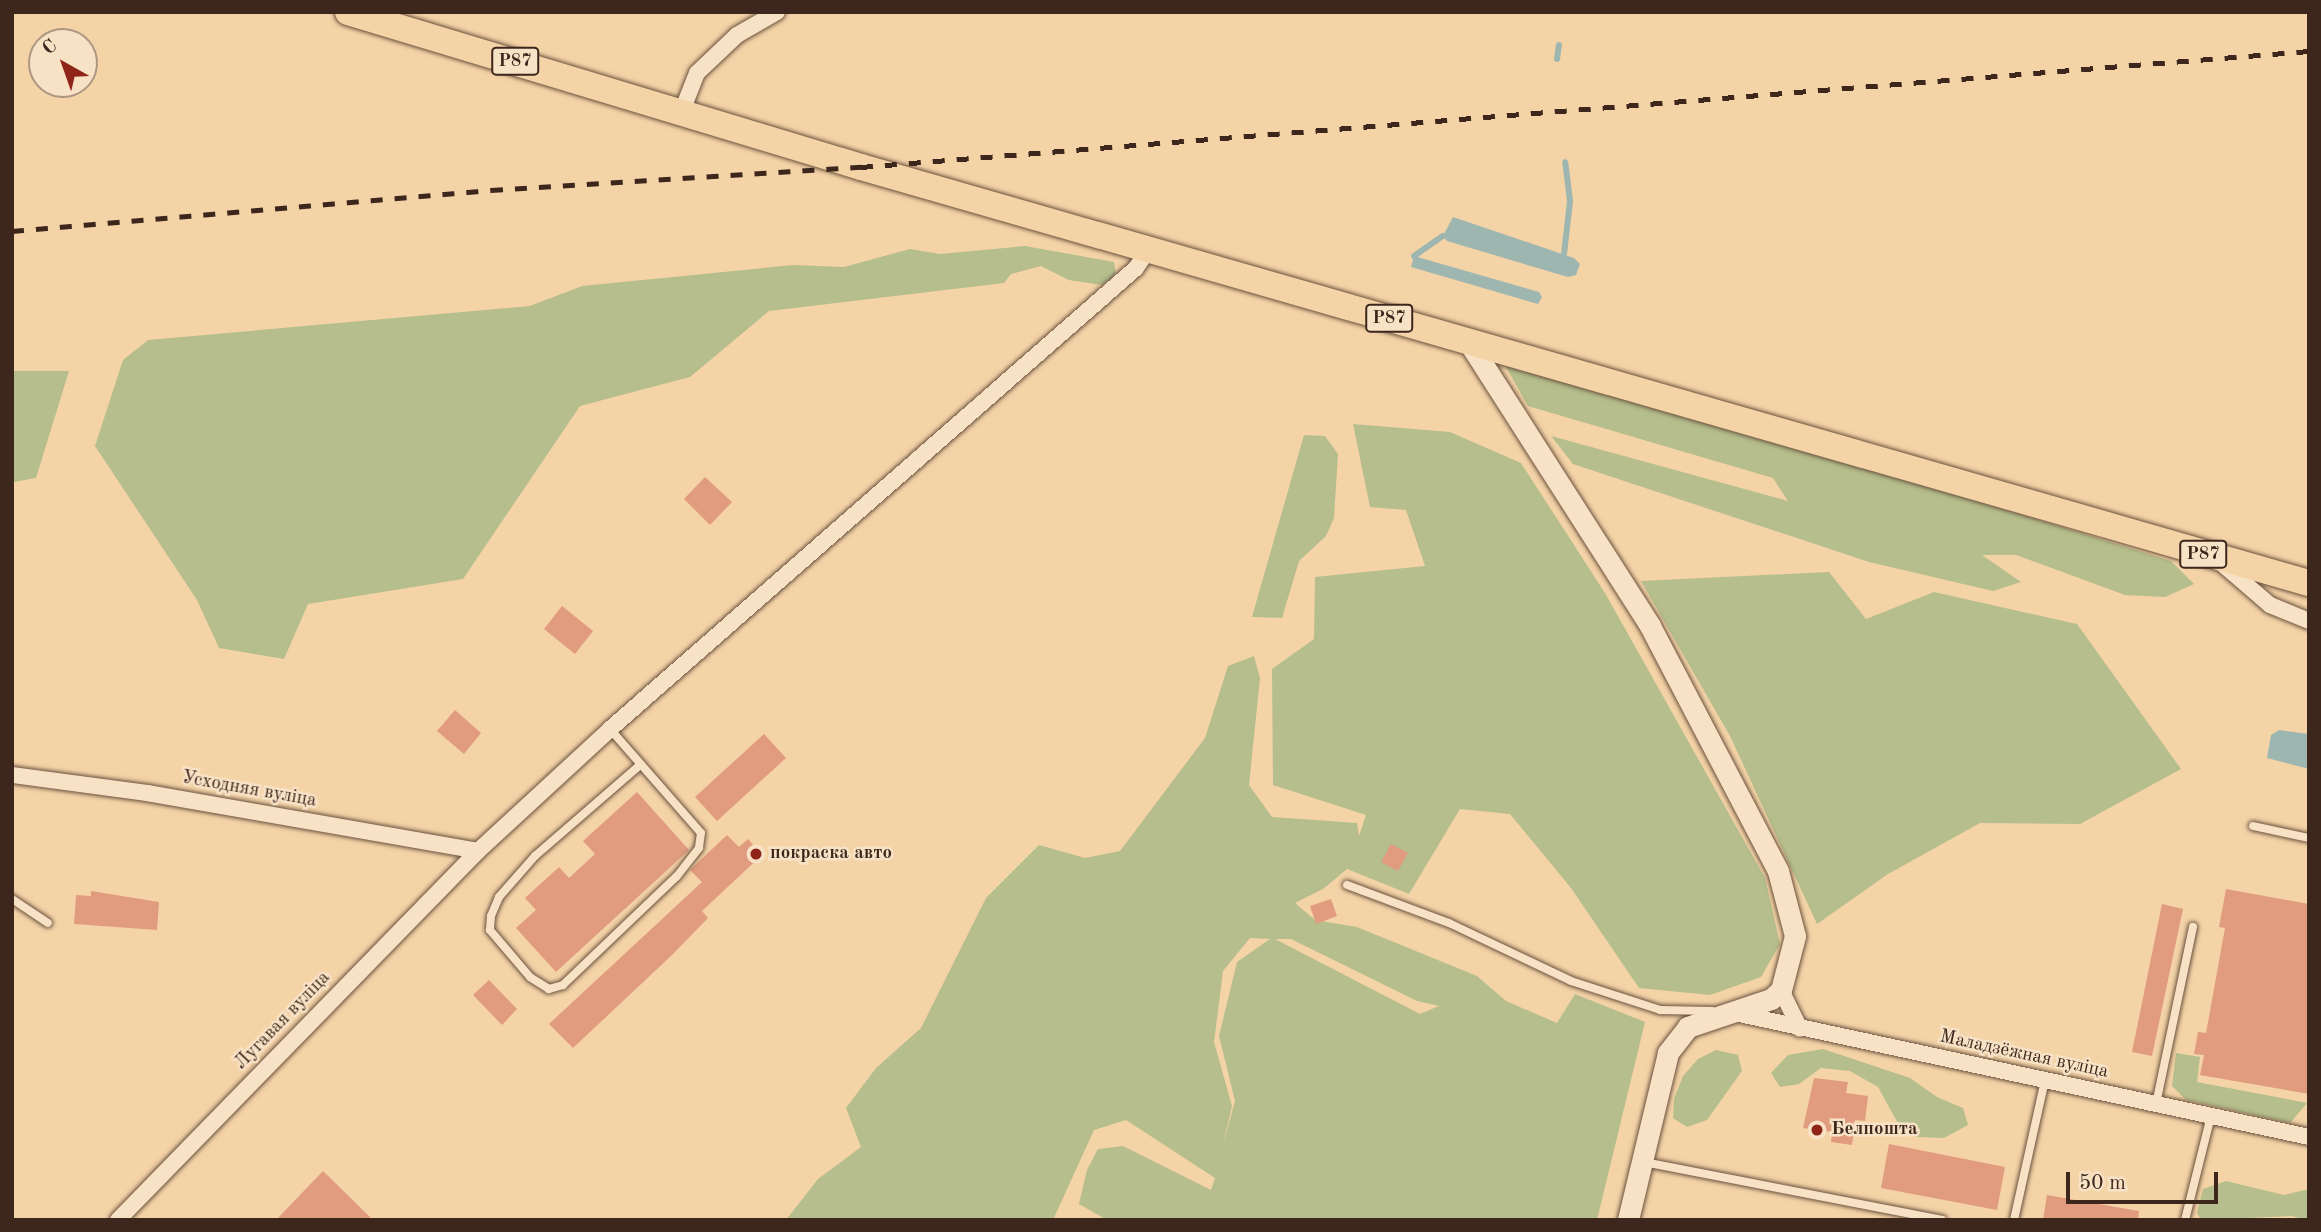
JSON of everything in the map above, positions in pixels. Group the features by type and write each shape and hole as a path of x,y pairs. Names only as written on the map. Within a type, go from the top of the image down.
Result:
{"main road":[{"name":"Р87","path":"348,12 1468,341 2309,583"}],"street":[{"path":"682,111 697,73 737,35 777,12"},
{"name":"Лугавая вуліца","path":"118,1220 478,851 610,729 1136,268 1149,248"},
{"path":"1468,341 1650,626 1778,871 1795,936 1781,990 1759,1006 1730,1012 1688,1027 1668,1053 1628,1220"},
{"path":"2215,558 2270,606 2309,621"},
{"name":"Усходняя вуліца","path":"12,775 147,793 478,851"},
{"path":"1781,990 1800,1029"},
{"name":"Маладзёжная вуліца","path":"1730,1012 2309,1137"}],"lane":[{"path":"610,729 639,766 701,834 699,848 677,876 563,985 549,989 530,976 490,930 491,916 499,897 535,856 639,766"},
{"path":"2253,827 2309,838"},
{"path":"1347,885 1449,923 1571,981 1660,1010 1730,1012"},
{"path":"12,900 48,923"},
{"path":"2156,1104 2193,927"},
{"path":"2014,1220 2045,1080"},
{"path":"2185,1220 2211,1116"},
{"path":"1641,1162 1942,1220"}],"green space":[{"path":"1025,246 1114,262 1116,275 1102,285 1069,280 1041,266 1011,274 1004,283 769,311 690,377 580,406 463,579 308,604 284,659 219,648 197,600 95,446 123,360 148,340 530,306 582,286 793,265 844,267 910,249 940,254"},
{"path":"1501,358 1698,414 2171,561 2194,584 2165,597 2125,595 2016,555 1982,555 2021,582 1993,591 1869,562 1573,464 1551,436 1788,501 1773,478 1528,406"},
{"path":"12,371 69,371 36,478 14,482"},
{"path":"1353,424 1450,432 1521,463 1605,593 1765,878 1780,944 1761,977 1710,995 1639,988 1571,888 1510,814 1460,809 1409,894 1347,869 1323,889 1295,903 1315,920 1357,927 1477,976 1506,1001 1557,1023 1575,994 1645,1022 1597,1220 1107,1220 1079,1204 1087,1170 1098,1149 1123,1146 1211,1190 1215,1178 1126,1120 1094,1130 1053,1220 786,1220 818,1179 861,1147 846,1108 876,1068 921,1028 986,898 1039,845 1085,858 1120,851 1205,738 1228,666 1254,656 1260,678 1249,785 1272,817 1357,823 1359,836 1366,815 1273,785 1272,669 1314,639 1315,577 1425,566 1406,510 1370,507","holes":["1250,938 1270,939 1237,962 1219,1036 1235,1101 1223,1145 1232,1106 1214,1042 1223,971","1275,939 1291,939 1417,1001 1439,1006 1420,1014"]},
{"path":"1304,435 1325,436 1338,454 1334,518 1326,536 1299,561 1282,618 1252,617"},
{"path":"1829,572 1866,619 1934,592 2077,624 2181,769 2080,824 1980,823 1888,874 1817,924 1730,736 1641,581"},
{"path":"1823,1049 1910,1078 1937,1097 1963,1108 1968,1125 1944,1138 1917,1137 1901,1129 1878,1087 1850,1071 1821,1068 1799,1084 1780,1087 1771,1073 1788,1055"},
{"path":"1716,1050 1738,1055 1742,1071 1707,1120 1687,1127 1673,1118 1674,1099 1683,1076 1698,1059"},
{"path":"2176,1053 2200,1057 2197,1082 2307,1103 2290,1123 2186,1100 2172,1086"},
{"path":"2226,1181 2284,1195 2309,1189 2309,1220 2291,1216 2201,1220 2197,1213 2203,1189"}],"water":[{"path":"1453,217 1574,258 1580,264 1576,275 1568,277 1447,241 1443,236"},
{"path":"1414,256 1539,292 1542,297 1538,304 1411,267"},
{"path":"2279,730 2309,734 2309,769 2267,758 2271,735"}],"building":[{"path":"705,477 732,502 710,525 684,499"},
{"path":"562,606 593,631 575,654 544,629"},
{"path":"455,710 481,733 464,754 437,731"},
{"path":"764,734 786,758 717,821 695,797"},
{"path":"637,792 689,850 556,972 516,928 536,910 525,898 559,867 569,878 595,854 583,841"},
{"path":"727,835 739,847 748,839 762,855 702,911 708,918 672,955 573,1048 549,1024 702,882 690,870"},
{"path":"1391,844 1408,853 1398,871 1381,862"},
{"path":"2226,889 2309,904 2309,1094 2200,1075 2204,1055 2194,1054 2198,1032 2206,1033 2225,928 2219,927"},
{"path":"91,891 159,902 157,930 74,924 76,895 91,896"},
{"path":"1331,899 1337,916 1316,924 1310,906"},
{"path":"2162,904 2183,909 2152,1056 2132,1052"},
{"path":"489,980 517,1009 502,1025 473,995"},
{"path":"1814,1078 1848,1082 1846,1093 1868,1096 1865,1121 1855,1120 1852,1145 1831,1142 1832,1132 1803,1128"},
{"path":"1889,1144 2005,1167 1997,1210 1881,1188"},
{"path":"323,1171 373,1220 276,1220"},
{"path":"2047,1195 2139,1211 2138,1220 2043,1220"}],"waterway":[{"path":"1557,59 1559,45"},
{"path":"1564,254 1570,201 1565,162"},
{"path":"1414,256 1443,236"}],"railway":[{"path":"12,231 491,190 861,167 2309,51"}],"place":[{"name":"покраска авто","path":"756,854"},
{"name":"Белпошта","path":"1817,1130"}]}
